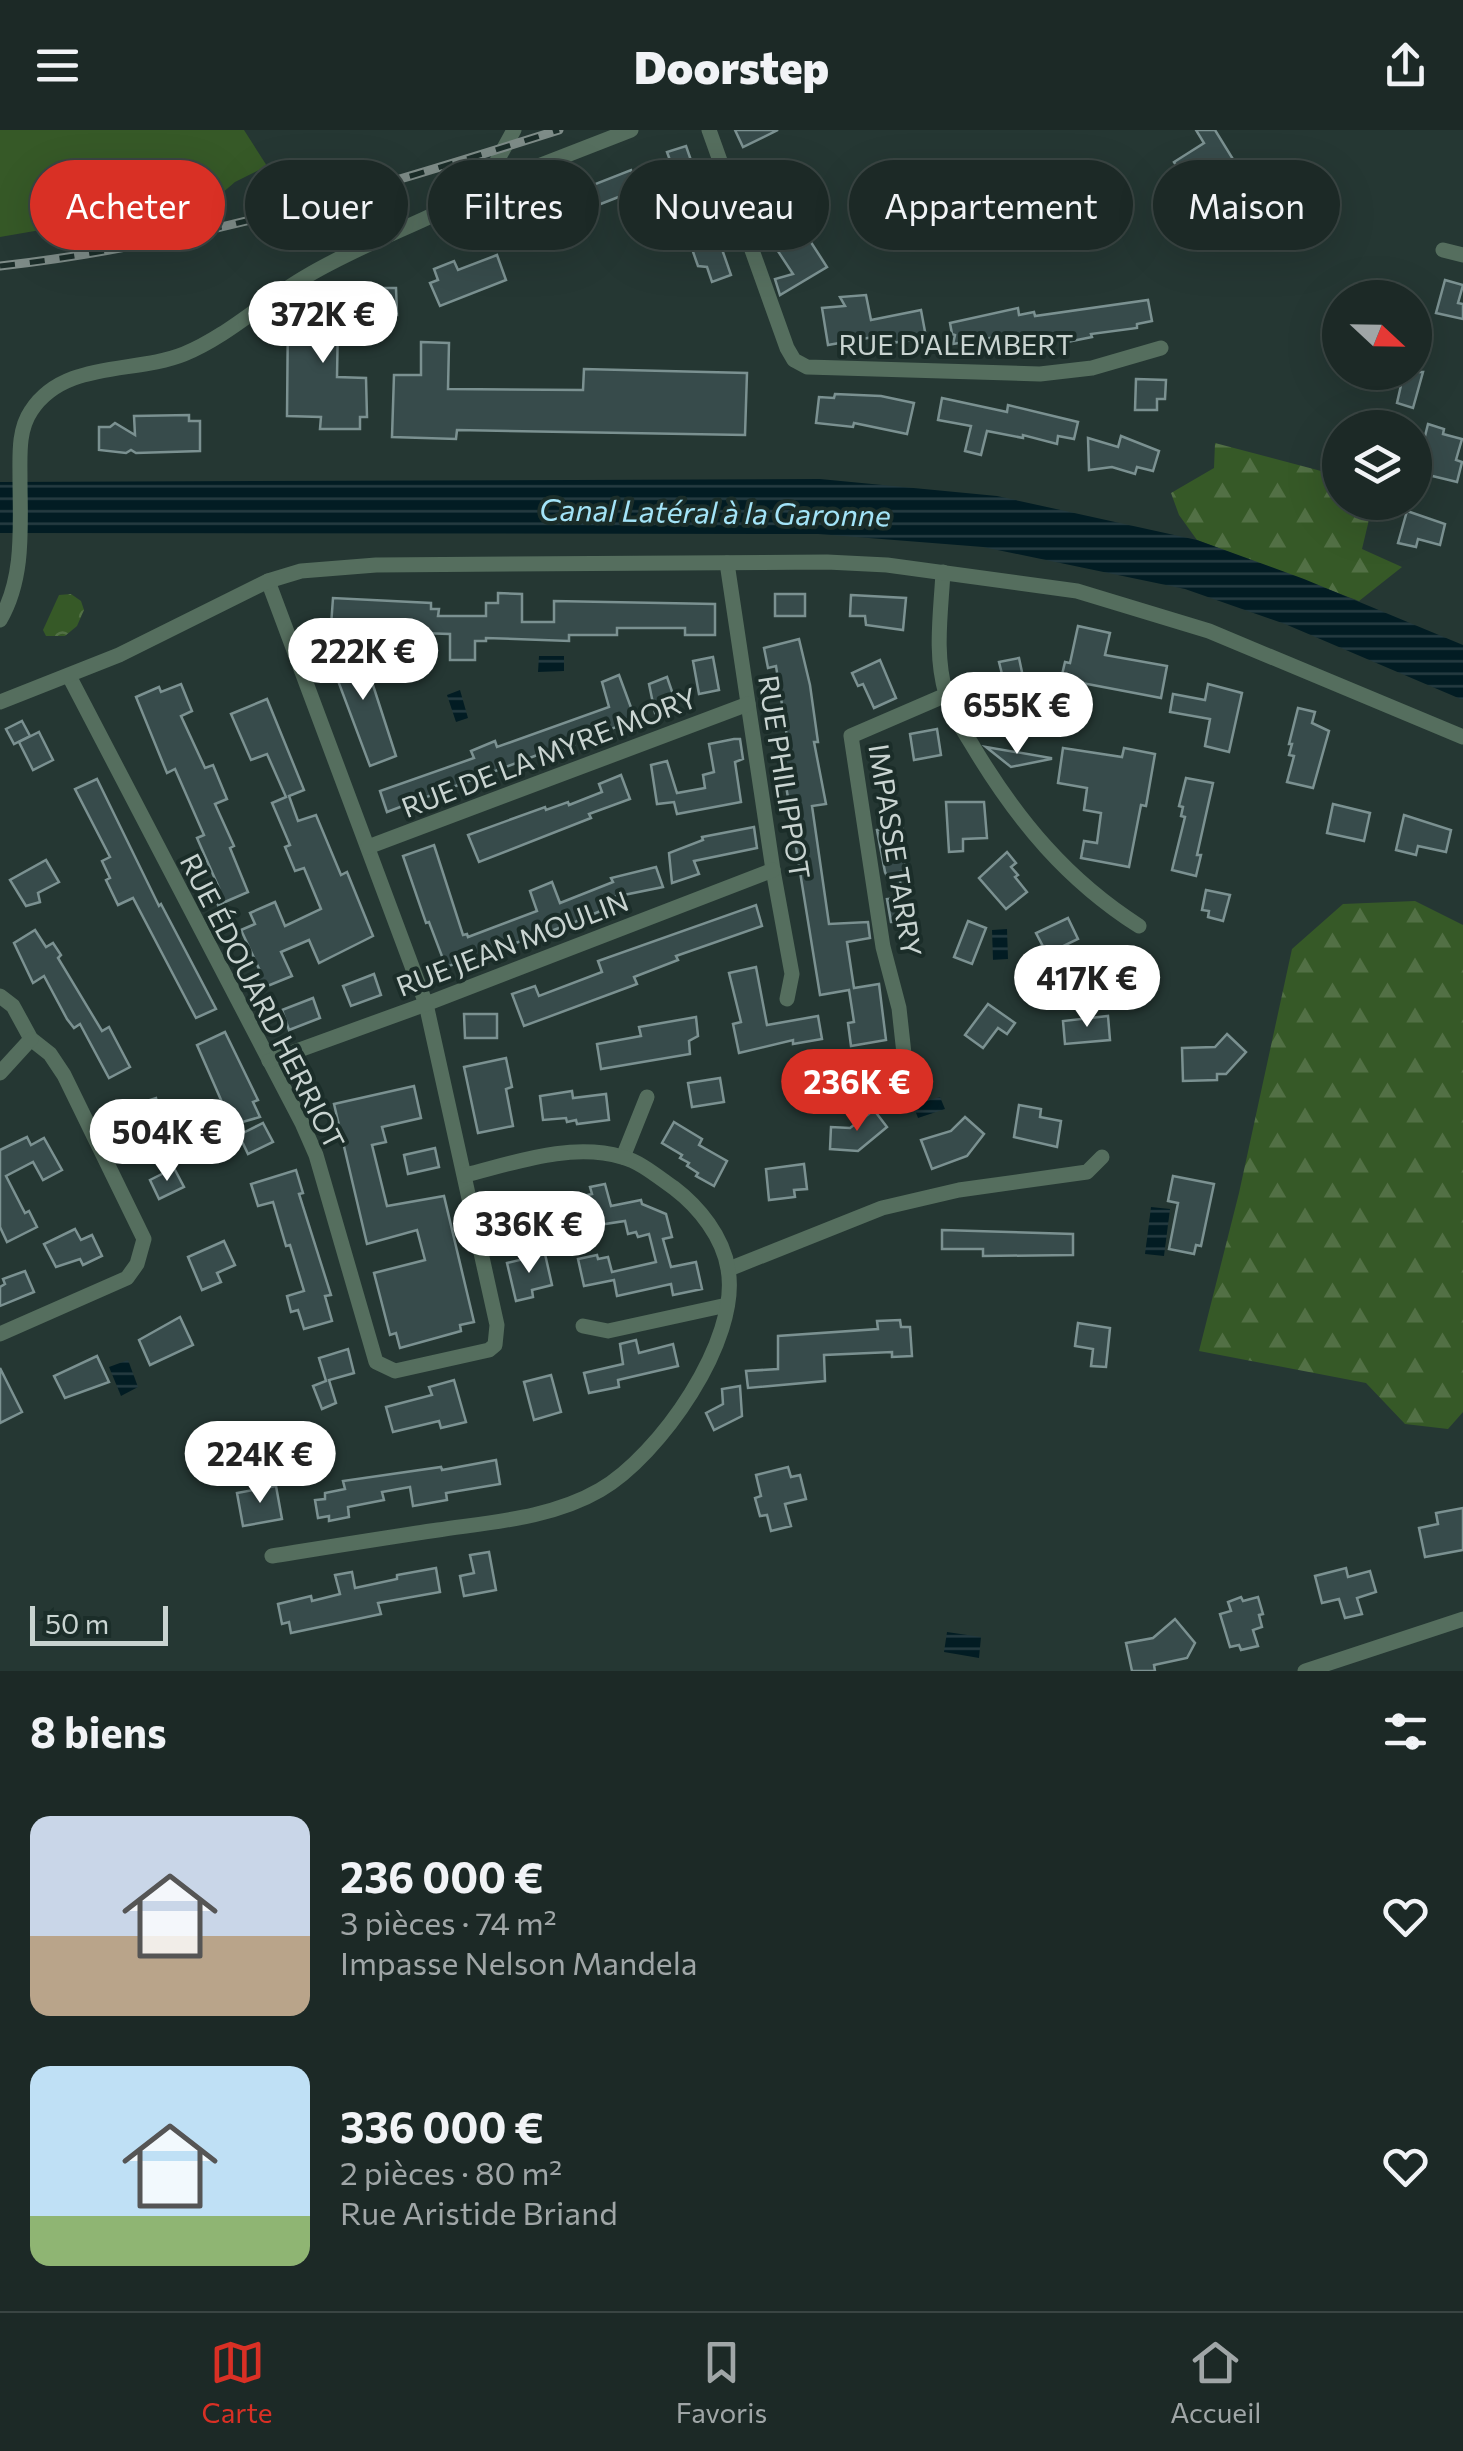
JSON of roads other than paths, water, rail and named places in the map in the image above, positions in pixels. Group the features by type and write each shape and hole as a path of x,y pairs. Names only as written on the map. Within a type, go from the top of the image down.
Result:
{"street":[{"path":"497,160 514,130"},
{"path":"554,160 631,130"},
{"name":"RUE D'ALEMBERT","path":"709,130 787,348 794,360 807,367 1040,374 1092,368 1161,348"},
{"path":"1,617 15,583 20,550 20,445 28,414 55,387 71,378 161,361 187,352 301,279 360,246 428,216"},
{"path":"1442,250 1463,255"},
{"name":"RUE PHILIPPOT","path":"727,563 772,870 792,974 787,998"},
{"path":"2,700 119,655 268,581 324,567 887,564 1047,585 1147,611 1209,632 1463,738"},
{"path":"943,572 939,655 946,695 987,769 1040,843 1099,900 1139,926"},
{"path":"268,581 426,1004 465,1176 551,1154 623,1157 647,1169 692,1202 717,1238 728,1269 727,1305 720,1335 705,1368 663,1433 633,1466 602,1489 570,1505 500,1520 272,1556"},
{"name":"RUE ÉDOUARD HERRIOT","path":"69,676 316,1156 376,1362 395,1371 489,1350 495,1345 497,1325 465,1176"},
{"name":"IMPASSE TARRY","path":"906,1072 899,1008 883,947 851,736 946,695"},
{"name":"RUE DE LA MYRE MORY","path":"368,847 748,704"},
{"name":"RUE JEAN MOULIN","path":"270,1061 772,870"},
{"path":"0,996 14,1006 31,1038 50,1054 64,1075 142,1230 143,1250 138,1264 119,1283 0,1334"},
{"path":"0,1073 31,1038"},
{"path":"623,1157 647,1096"},
{"path":"728,1269 882,1208 959,1190 1087,1172 1102,1157"},
{"path":"583,1326 608,1331 727,1305"},
{"path":"1304,1671 1463,1619"}],"water":[{"name":"Canal Latéral à la Garonne","path":"820,479 997,496 1197,540 1304,579 1463,645 1463,700 1285,624 1185,589 983,547 818,534 0,533 0,482"},
{"path":"539,656 564,656 564,671 538,672"},
{"path":"460,690 468,718 456,722 447,695"},
{"path":"1007,929 1008,959 993,960 992,930"},
{"path":"940,1097 945,1109 918,1118 913,1105"},
{"path":"1151,1207 1170,1209 1164,1256 1145,1254"},
{"path":"128,1360 138,1387 121,1396 109,1367"},
{"path":"947,1632 981,1637 979,1658 944,1652"}],"railway":[{"path":"0,266 142,244 283,212 559,130"}]}
